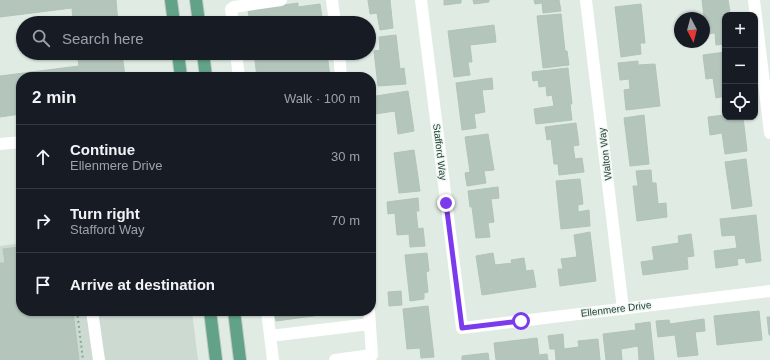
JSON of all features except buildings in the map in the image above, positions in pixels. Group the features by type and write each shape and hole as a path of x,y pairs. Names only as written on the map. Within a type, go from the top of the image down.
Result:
{"main road":[{"path":"171,0 173,16"},
{"path":"196,0 198,16"},
{"path":"179,60 180,72"},
{"path":"204,60 205,72"},
{"path":"211,316 216,360"},
{"path":"235,316 240,360"}],"street":[{"path":"232,16 232,9 234,7 281,0"},
{"path":"332,0 334,16"},
{"name":"Stafford Way","path":"421,0 462,328"},
{"name":"Walton Way","path":"586,0 623,309"},
{"path":"754,0 770,134"},
{"path":"237,60 238,72"},
{"path":"340,60 341,72"},
{"path":"0,144 16,142"},
{"name":"Ellenmere Drive","path":"462,328 770,291"},
{"path":"93,316 99,360"},
{"path":"268,316 273,360"},
{"path":"335,360 372,355 369,316"},
{"path":"270,336 370,324"}],"path":[{"path":"78,316 83,360"}],"shaded area":[{"path":"16,244 16,316 193,316 198,360 0,360 0,246"}],"route":[{"path":"446,203 462,328 521,321"}]}
